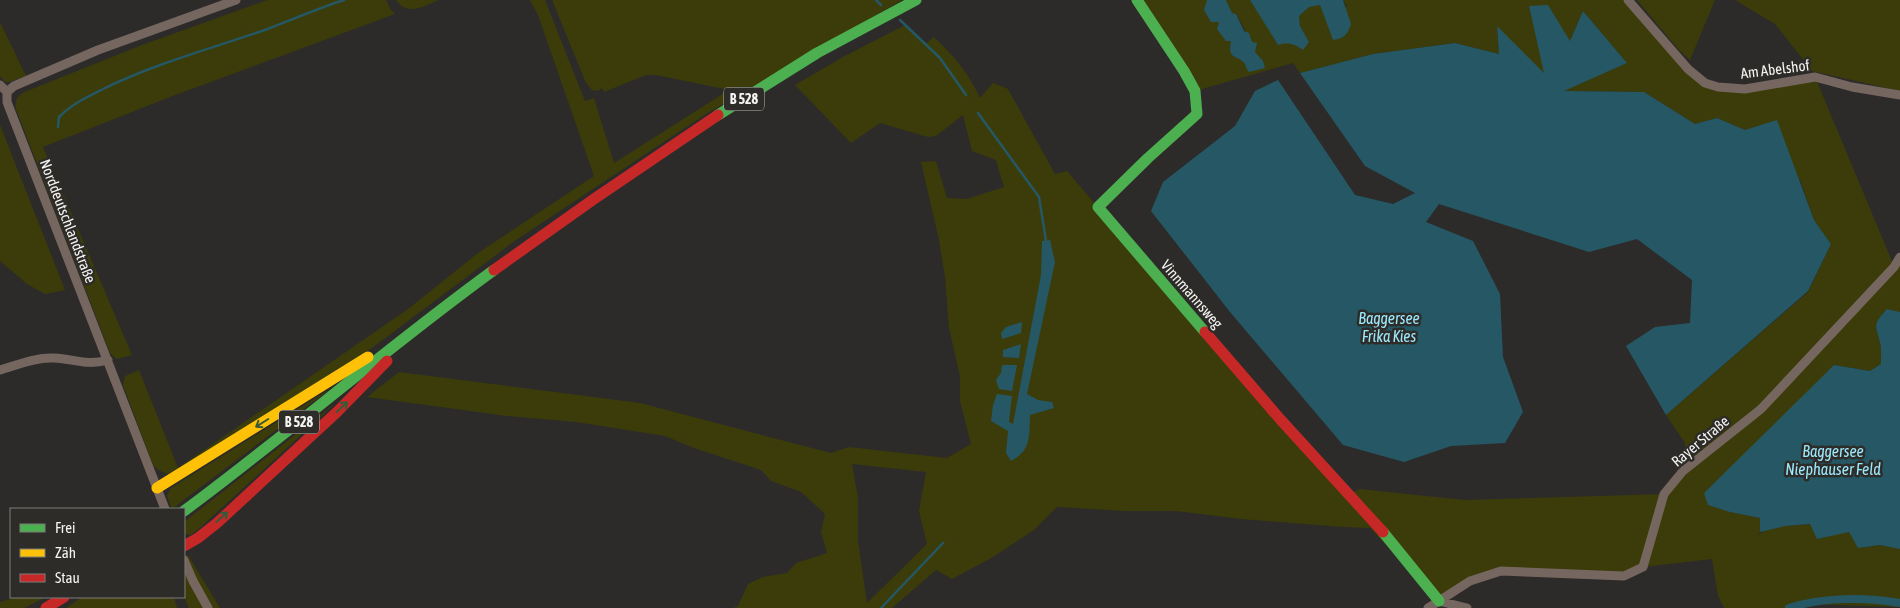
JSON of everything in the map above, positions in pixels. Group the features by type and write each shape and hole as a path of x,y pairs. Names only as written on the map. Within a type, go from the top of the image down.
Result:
{"main road":[{"name":"B 528","path":"186,510 408,334 578,209 716,116 871,23 916,0"},
{"name":"Vinnmannsweg","path":"1137,0 1184,70 1195,91 1197,114 1122,182 1098,207 1280,418 1390,540 1439,601"},
{"path":"157,488 355,364 408,334"},
{"path":"185,546 192,543 330,418 371,378 408,334"},
{"path":"46,608 62,598"}],"street":[{"path":"0,85 7,92 14,86 98,50 236,0"},
{"name":"Am Abelshof","path":"1628,0 1688,69 1705,83 1718,87 1745,89 1815,77 1852,87 1900,96"},
{"name":"Norddeutschlandstraße","path":"7,92 7,102 165,508"},
{"name":"Rayer Straße","path":"1428,608 1470,581 1501,571 1624,576 1642,567 1664,494 1683,471 1761,409 1887,274 1900,257"},
{"path":"0,370 44,358 65,359 92,364 108,360"},
{"path":"185,562 208,608"},
{"path":"1439,601 1467,608"}],"shaded area":[{"path":"267,0 386,0 395,14 170,97 43,147 132,355 116,359 110,353 16,109 16,100 22,93 142,45"},
{"path":"396,0 439,0 416,9 411,9 401,5"},
{"path":"530,0 545,0 585,101 594,98 614,163 729,90 656,75 646,75 604,92 602,88 598,91 592,90 586,83 552,0 902,0 706,114 516,240 372,348 171,474 157,469 153,465 123,385 125,376 139,370 178,468 408,309 478,253 594,176 538,15"},
{"path":"1137,0 1207,0 1245,64 1251,70 1260,70 1253,48 1244,28 1236,14 1232,13 1226,0 1250,0 1275,41 1293,43 1309,42 1300,26 1299,16 1309,7 1320,4 1325,18 1347,6 1343,0 1628,0 1705,83 1745,89 1815,77 1894,266 1900,257 1900,312 1887,309 1878,320 1876,327 1881,347 1881,364 1870,371 1834,365 1730,512 1760,518 1760,532 1756,537 1774,528 1811,524 1817,539 1849,531 1858,548 1880,545 1900,549 1900,607 1805,604 1797,608 1724,608 1718,596 1712,559 1643,567 1624,576 1501,571 1439,601 1370,528 1241,519 1176,511 1125,511 1057,507 1034,530 993,557 952,579 936,570 892,608 733,608 738,606 748,584 763,577 787,573 796,563 827,553 821,532 825,514 801,492 771,481 761,470 694,448 665,436 576,422 507,416 367,397 399,372 640,403 831,453 849,447 947,458 971,444 960,401 960,376 949,328 945,277 939,240 921,162 936,161 947,198 967,199 1004,187 996,160 972,151 963,115 936,136 928,137 880,123 851,143 795,85 843,57 905,25 925,44 934,37 965,72 980,98 993,83 1008,89 1055,174 1067,171 1344,496 1360,489 1464,500 1664,494 1683,471 1685,443 1666,415 1808,292 1831,244 1814,220 1800,180 1745,130 1717,118 1695,124 1644,92 1563,91 1627,63 1583,11 1570,41 1529,6 1545,74 1497,27 1499,54 1455,43 1373,54 1300,73 1293,63 1195,91","holes":["852,464 926,472 919,511 927,544 867,603 858,541 858,498"]},
{"path":"1637,0 1715,0 1690,60 1679,50"},
{"path":"1735,0 1900,0 1900,91 1812,71 1775,24"},
{"path":"0,22 26,76 9,82 5,82 0,76"},
{"path":"0,125 65,290 45,294 27,284 0,261"},
{"path":"333,387 173,508 172,508 167,496 171,488"},
{"path":"337,402 191,535 185,534 185,521"},
{"path":"188,555 220,608 189,608 185,598 185,557"},
{"path":"14,598 44,598 24,608 0,608 0,602"},
{"path":"81,598 174,598 177,608 66,608"}],"water":[{"path":"1207,0 1226,0 1232,13 1236,14 1244,31 1249,33 1252,42 1257,43 1255,52 1263,61 1265,68 1249,72 1245,64 1232,54 1231,41 1226,41 1217,29 1219,22 1211,22 1204,10"},
{"path":"1250,0 1343,0 1351,24 1345,35 1333,40 1320,5 1309,7 1299,16 1300,26 1309,42 1303,50 1291,44 1278,45"},
{"name":"Baggersee Frika Kies","path":"1548,5 1570,41 1583,11 1627,63 1564,91 1644,92 1695,124 1717,118 1745,130 1777,120 1814,220 1831,244 1808,291 1666,415 1626,346 1655,327 1690,323 1692,280 1637,239 1589,252 1439,204 1426,222 1473,241 1500,294 1503,357 1523,412 1505,443 1451,446 1404,462 1343,445 1230,312 1151,211 1163,182 1235,126 1255,91 1278,80 1355,195 1393,204 1415,193 1365,166 1300,73 1373,54 1455,43 1499,54 1497,26 1544,73 1529,6"},
{"path":"1050,240 1055,262 1027,394 1038,400 1052,402 1054,408 1030,415 1026,447 1018,457 1011,461 1006,453 1008,431 991,421 993,405 997,394 1012,396 1009,422 1013,424 1041,275 1042,241"},
{"name":"Baggersee Niephauser Feld","path":"1887,309 1900,312 1900,549 1880,545 1858,548 1849,532 1817,539 1810,524 1785,526 1760,532 1760,518 1708,505 1704,493 1834,365 1870,371 1881,364 1881,347 1876,327 1878,320"},
{"path":"1022,322 1021,333 1002,339 1001,333 1006,327"},
{"path":"1021,344 1019,358 1003,357 1003,350"},
{"path":"1002,365 1017,365 1012,391 999,389 996,380 1001,373"}],"waterway":[{"path":"58,127 59,117 69,108 122,80 344,0"},
{"path":"876,0 881,5"},
{"path":"900,20 940,58 966,95"},
{"path":"978,113 1039,197 1046,241"},
{"path":"881,608 943,543"},
{"path":"1789,608 1802,604 1844,599 1900,603"}],"traffic: fast":[{"path":"718,115 817,53 916,0"},
{"path":"1137,0 1195,91 1197,114 1098,207 1205,332"},
{"path":"185,510 494,270"},
{"path":"1383,532 1439,601"}],"traffic: slow":[{"path":"157,488 368,357"}],"traffic: jam":[{"path":"494,270 718,115"},
{"path":"1205,332 1280,419 1383,532"},
{"path":"185,545 217,523 337,412 387,361"},
{"path":"46,608 62,598"}]}
